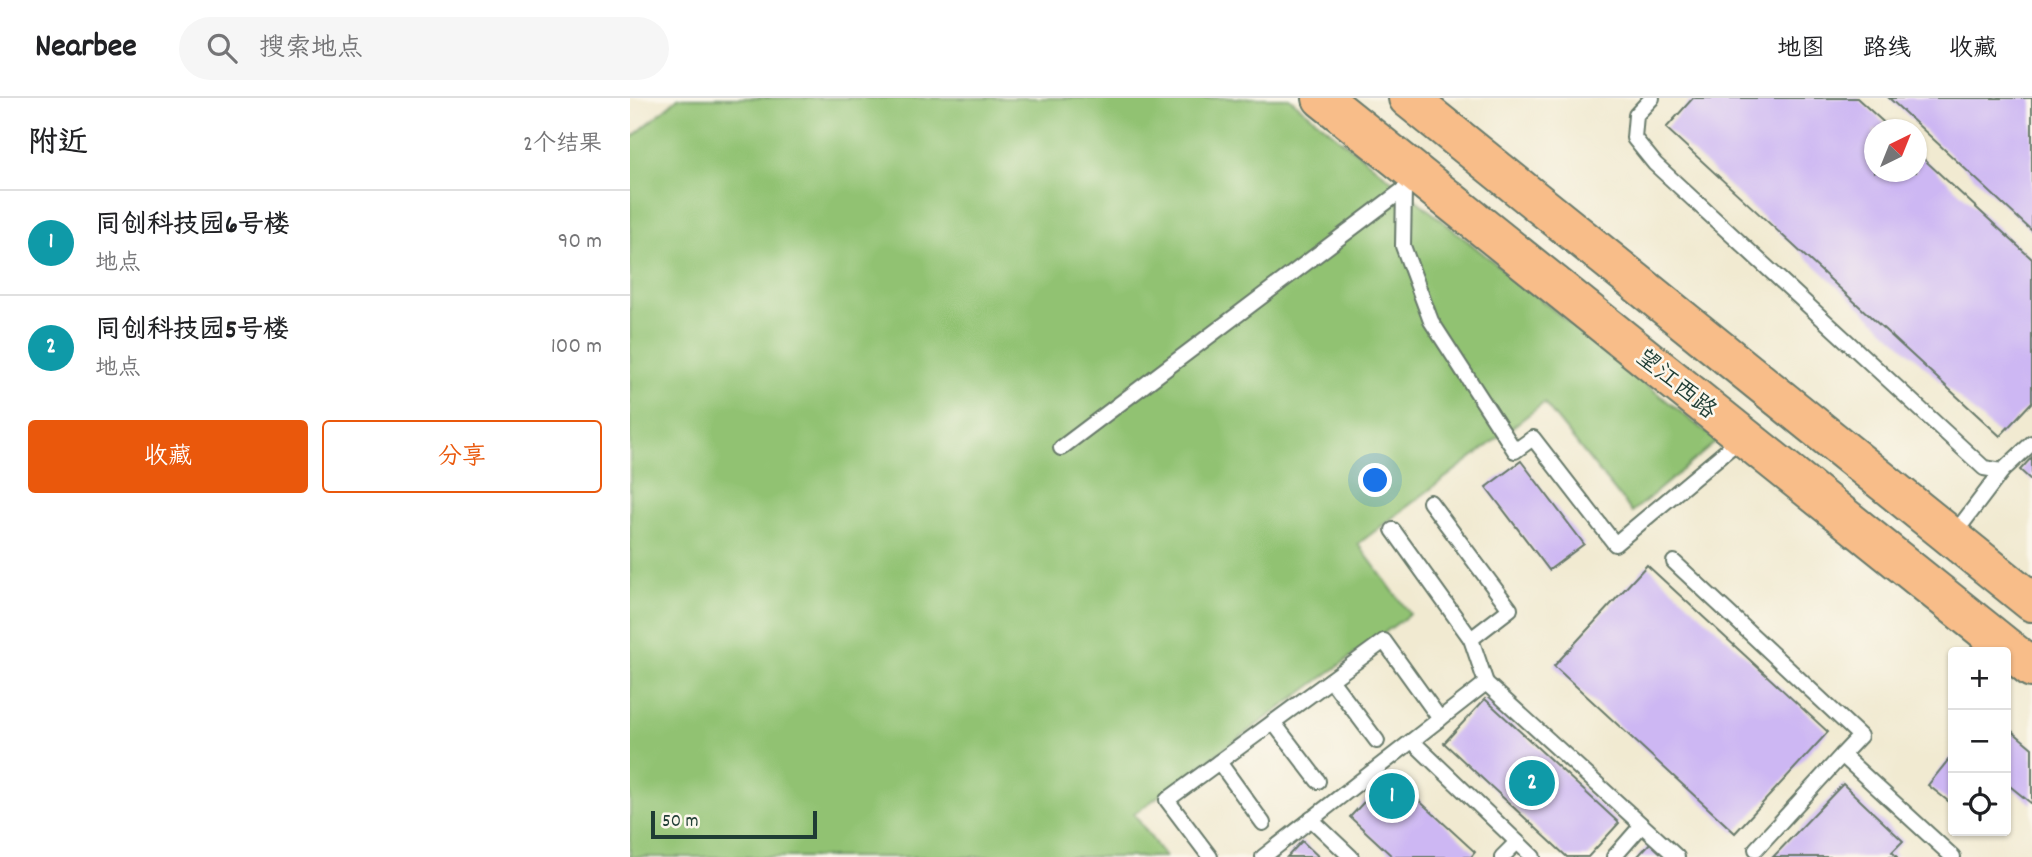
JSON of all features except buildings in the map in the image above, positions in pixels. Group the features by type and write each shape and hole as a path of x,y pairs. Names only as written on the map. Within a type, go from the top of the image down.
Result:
{"main road":[{"name":"望江西路","path":"1322,98 1412,183 1744,437 2032,668"},
{"path":"1408,98 2032,602"}],"lane":[{"path":"1652,98 1636,116 1634,138 1655,164 1983,468 2002,471"},
{"path":"1412,183 1403,246 1431,321 1515,451 1533,438 1615,544 1744,437"},
{"path":"1061,448 1412,183"},
{"path":"1952,537 2002,471 2032,443"},
{"path":"1430,502 1510,609 1471,639"},
{"path":"1392,530 1471,639 1486,683 1677,857"},
{"path":"1674,562 1860,736 1756,849"},
{"path":"1210,857 1167,800 1384,641 1440,719"},
{"path":"1331,680 1377,741"},
{"path":"1263,857 1486,683"},
{"path":"1273,722 1318,781"},
{"path":"1412,741 1533,857"},
{"path":"1842,755 1953,857"},
{"path":"1219,762 1263,823"},
{"path":"1311,819 1351,857"},
{"path":"1614,857 1642,825"},
{"path":"1502,857 1517,842"}],"green space":[{"path":"678,98 1289,98 1717,441 1632,512 1544,403 1358,544 1410,614 1134,814 1165,857 630,857 630,139"}],"place":[{"name":"同创科技园5号楼","path":"1532,783"},
{"name":"同创科技园6号楼","path":"1392,796"}]}
